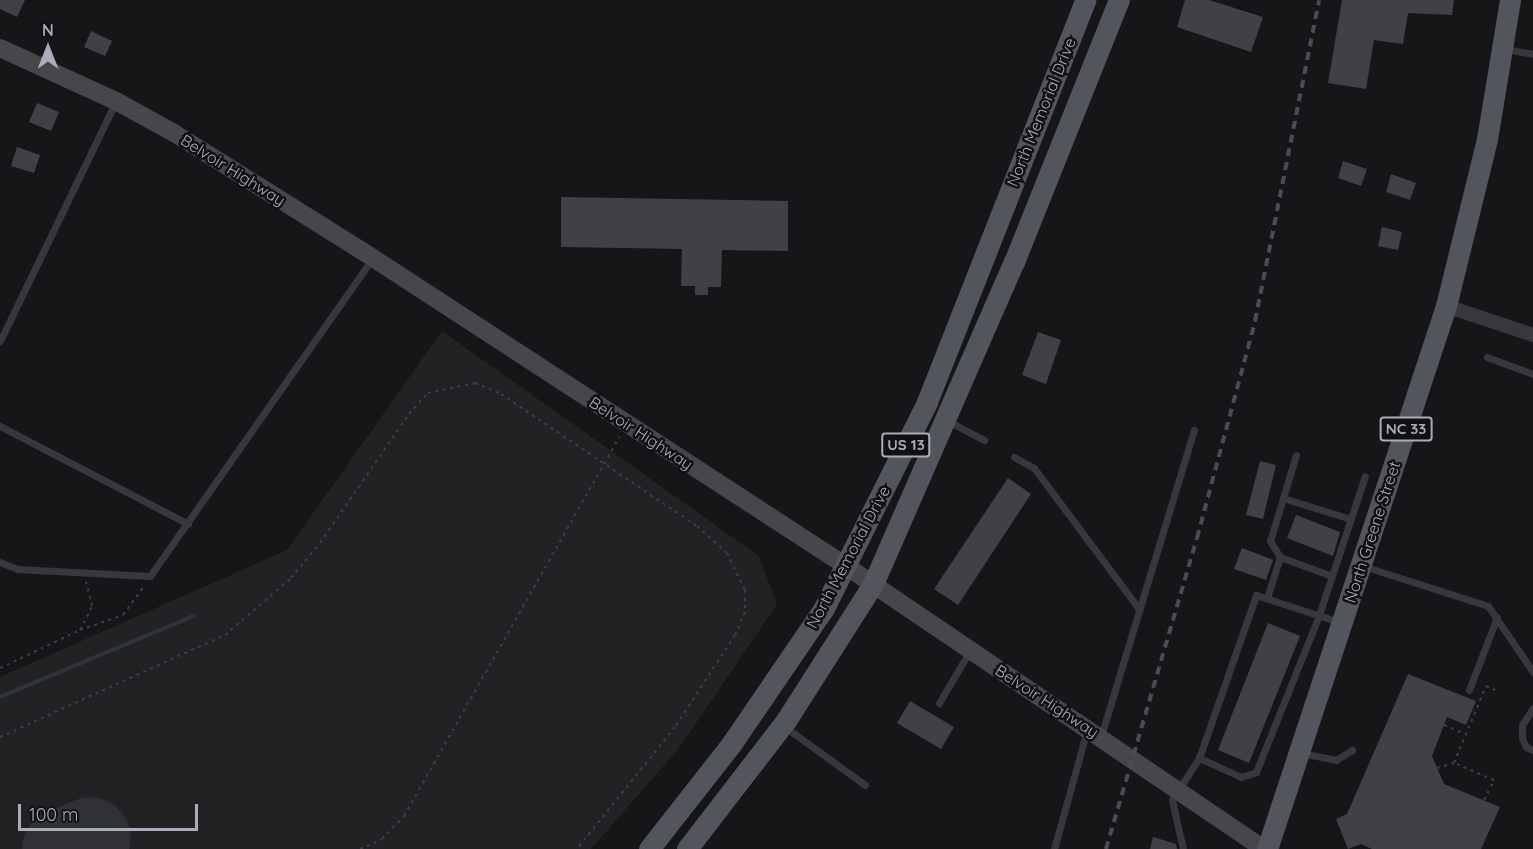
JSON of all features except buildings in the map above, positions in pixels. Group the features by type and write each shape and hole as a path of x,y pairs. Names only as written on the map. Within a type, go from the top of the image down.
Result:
{"main road":[{"name":"North Memorial Drive","path":"649,849 689,802 779,677 824,608 846,566 927,402 1085,0"},
{"name":"North Memorial Drive","path":"687,849 782,725 873,584 946,419 1119,0"},
{"name":"North Greene Street","path":"1266,849 1446,306 1487,140 1510,0"}],"street":[{"name":"Belvoir Highway","path":"0,48 116,101 373,258 846,566 1266,849"},
{"path":"1446,306 1533,335"}],"lane":[{"path":"1503,49 1533,54"},
{"path":"0,342 116,101"},
{"path":"0,562 18,569 150,576 373,258"},
{"path":"1487,357 1533,374"},
{"path":"946,419 984,440"},
{"path":"0,426 188,524"},
{"path":"1054,849 1139,609 1194,430"},
{"path":"1296,455 1270,541 1280,557 1332,576"},
{"path":"1014,457 1034,468 1139,609"},
{"path":"1199,758 1241,777 1256,772 1319,615 1365,476"},
{"path":"1283,498 1351,519"},
{"path":"1267,598 1280,557"},
{"path":"1360,566 1476,599 1497,617 1533,672"},
{"path":"1183,849 1173,811 1177,788 1199,758 1256,595 1342,623"},
{"path":"1469,690 1497,617"},
{"path":"939,703 970,650"},
{"path":"1533,708 1522,725 1522,738 1526,747 1533,750"},
{"path":"782,725 865,785"},
{"path":"1299,753 1336,760 1352,750"}],"path":[{"path":"0,737 195,651 252,613 320,543 409,414 428,393 475,383 501,394 697,526 727,553 746,590 745,612 735,635 675,727 577,849"},
{"path":"360,849 382,839 404,816 626,424"},
{"path":"80,573 91,594 92,606 80,630"},
{"path":"0,668 80,630 123,615 150,576"},
{"path":"1454,763 1486,686 1497,691"},
{"path":"1444,725 1463,734"},
{"path":"1437,768 1454,763 1494,780 1484,800"}],"shaded area":[{"path":"442,331 759,556 777,604 680,747 591,849 0,849 0,677 287,550"}],"waterway":[{"path":"0,697 194,616"}],"taxiway":[{"path":"90,837 95,849"}],"runway":[{"path":"62,849 90,837"}],"railway":[{"path":"1106,849 1197,538 1255,321 1319,0"}]}
